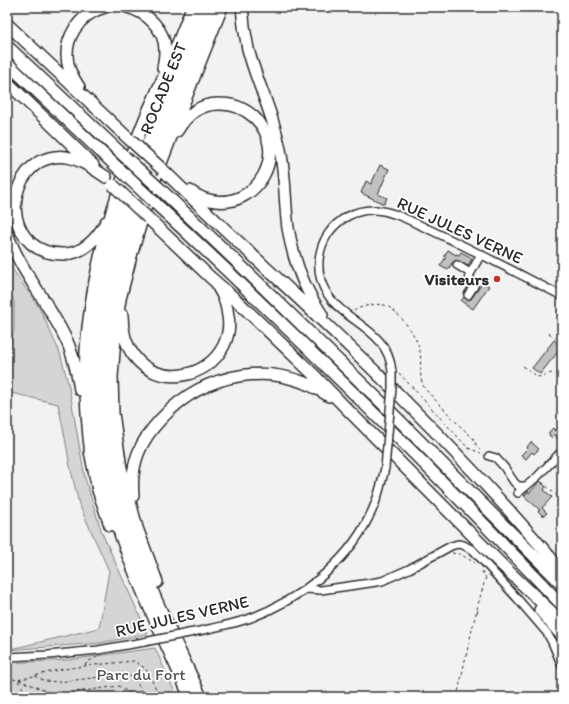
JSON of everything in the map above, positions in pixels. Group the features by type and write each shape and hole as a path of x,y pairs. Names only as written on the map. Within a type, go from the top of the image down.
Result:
{"highway":[{"path":"89,101 69,69 67,55 68,48 71,35 79,23 92,12 105,7"},
{"path":"127,7 139,11 148,18 157,26 163,37 165,52 164,60 155,95"},
{"path":"91,456 87,419 86,363 90,308 96,278 114,205 127,165 192,7"},
{"name":"ROCADE EST","path":"140,178 148,140 202,7"},
{"name":"ROCADE EST","path":"140,178 213,7"},
{"path":"184,660 137,528 121,468 114,413 112,377 118,310 136,238 151,189 222,7"},
{"path":"242,7 248,48 279,143 288,228 296,264 305,286 316,306 351,348"},
{"path":"7,24 351,348 415,411 496,495 562,571"},
{"path":"7,46 238,263 377,398 562,584"},
{"path":"7,64 309,350 488,528 562,605"},
{"path":"7,82 316,377 502,565 562,622"},
{"path":"168,145 180,125 189,115 205,106 227,104 237,106 260,123 266,133 270,151 268,166 261,180 252,191 235,199 222,202 208,200 194,194 172,179"},
{"path":"109,181 84,163 73,158 57,157 46,159 28,169 21,177 16,185 13,195 12,213 22,236 32,245 48,253 66,254 82,249 93,241 102,230 114,205"},
{"path":"140,178 116,231 100,302 95,348 94,396 98,442 108,495 127,552 156,623 190,697"},
{"path":"140,178 116,275 111,299 105,346 104,386 108,440 117,488 129,528 147,578 201,697"},
{"path":"7,233 18,259 57,322 70,351 78,376 91,456 100,496 124,562 156,623"},
{"path":"124,285 122,320 124,333 131,351 138,360 150,369 165,375 182,376 202,369 212,362 221,351 227,336 229,323 226,305 221,291 210,277"},
{"path":"137,528 132,479 138,452 145,439 160,420 180,401 193,392 211,384 248,374 273,375 289,378 312,386 324,392 345,407"},
{"path":"546,552 562,567"},
{"path":"502,565 562,636"}],"street":[{"name":"RUE JULES VERNE","path":"7,657 98,650 225,626 277,606 306,589 341,558 360,533 375,504 385,468 392,388 392,369 389,356 383,344 338,306 326,291 321,280 319,263 324,242 336,224 351,214 367,210 380,210 391,213 442,235 562,296"},
{"path":"468,295 474,286 468,276 481,254"},
{"path":"458,265 470,273"},
{"path":"518,493 537,477 562,451"},
{"path":"486,454 496,458 518,486 525,486"},
{"path":"306,589 321,590 370,584 409,569 447,547 458,544 466,546 473,550 490,567 547,633 562,666"}],"path":[{"path":"350,316 355,309 383,304 388,306 398,315 415,337 420,347 421,383 458,424 474,439 477,447 486,454"},
{"path":"549,333 562,344"},
{"path":"523,366 538,377 552,373"},
{"path":"392,369 399,373 468,448 486,454"},
{"path":"537,477 562,500"},
{"path":"453,553 460,554 477,564"},
{"path":"457,697 476,613 490,567"},
{"path":"482,570 484,576 486,577"},
{"path":"84,666 89,661 98,657 98,650"},
{"path":"18,680 58,670 134,661 146,670 160,697"},
{"path":"34,676 45,681 59,682 109,676 130,676 136,681 145,697"},
{"path":"7,678 18,680 51,693 62,694 118,686 131,694 133,697"},
{"path":"18,680 28,697"}],"green space":[{"path":"7,253 13,270 40,309 60,353 69,387 85,478 102,533 148,634 100,643 7,650 99,628 109,571 79,504 58,404 7,392 7,352 14,331 14,302 7,284"},
{"name":"Parc du Fort","path":"155,648 177,697 7,697 7,663 68,660"}],"building":[{"path":"380,165 389,169 378,194 387,198 384,204 361,193 366,181 371,184"},
{"path":"448,250 456,255 459,255 461,252 472,258 468,266 456,260 452,263 448,270 440,266 446,257 444,256"},
{"path":"483,282 489,286 473,309 461,301 464,297 467,300 471,299"},
{"path":"554,340 562,347 540,374 532,368"},
{"path":"562,426 562,436 558,439 554,435 551,438 549,432 553,428 555,431"},
{"path":"531,442 539,449 534,454 532,452 526,459 521,455 528,448 527,447"},
{"path":"540,481 546,487 544,490 552,497 542,508 547,513 543,516 538,511 540,510 524,496 528,491 529,493"}],"place":[{"name":"Visiteurs","path":"497,279"}]}
